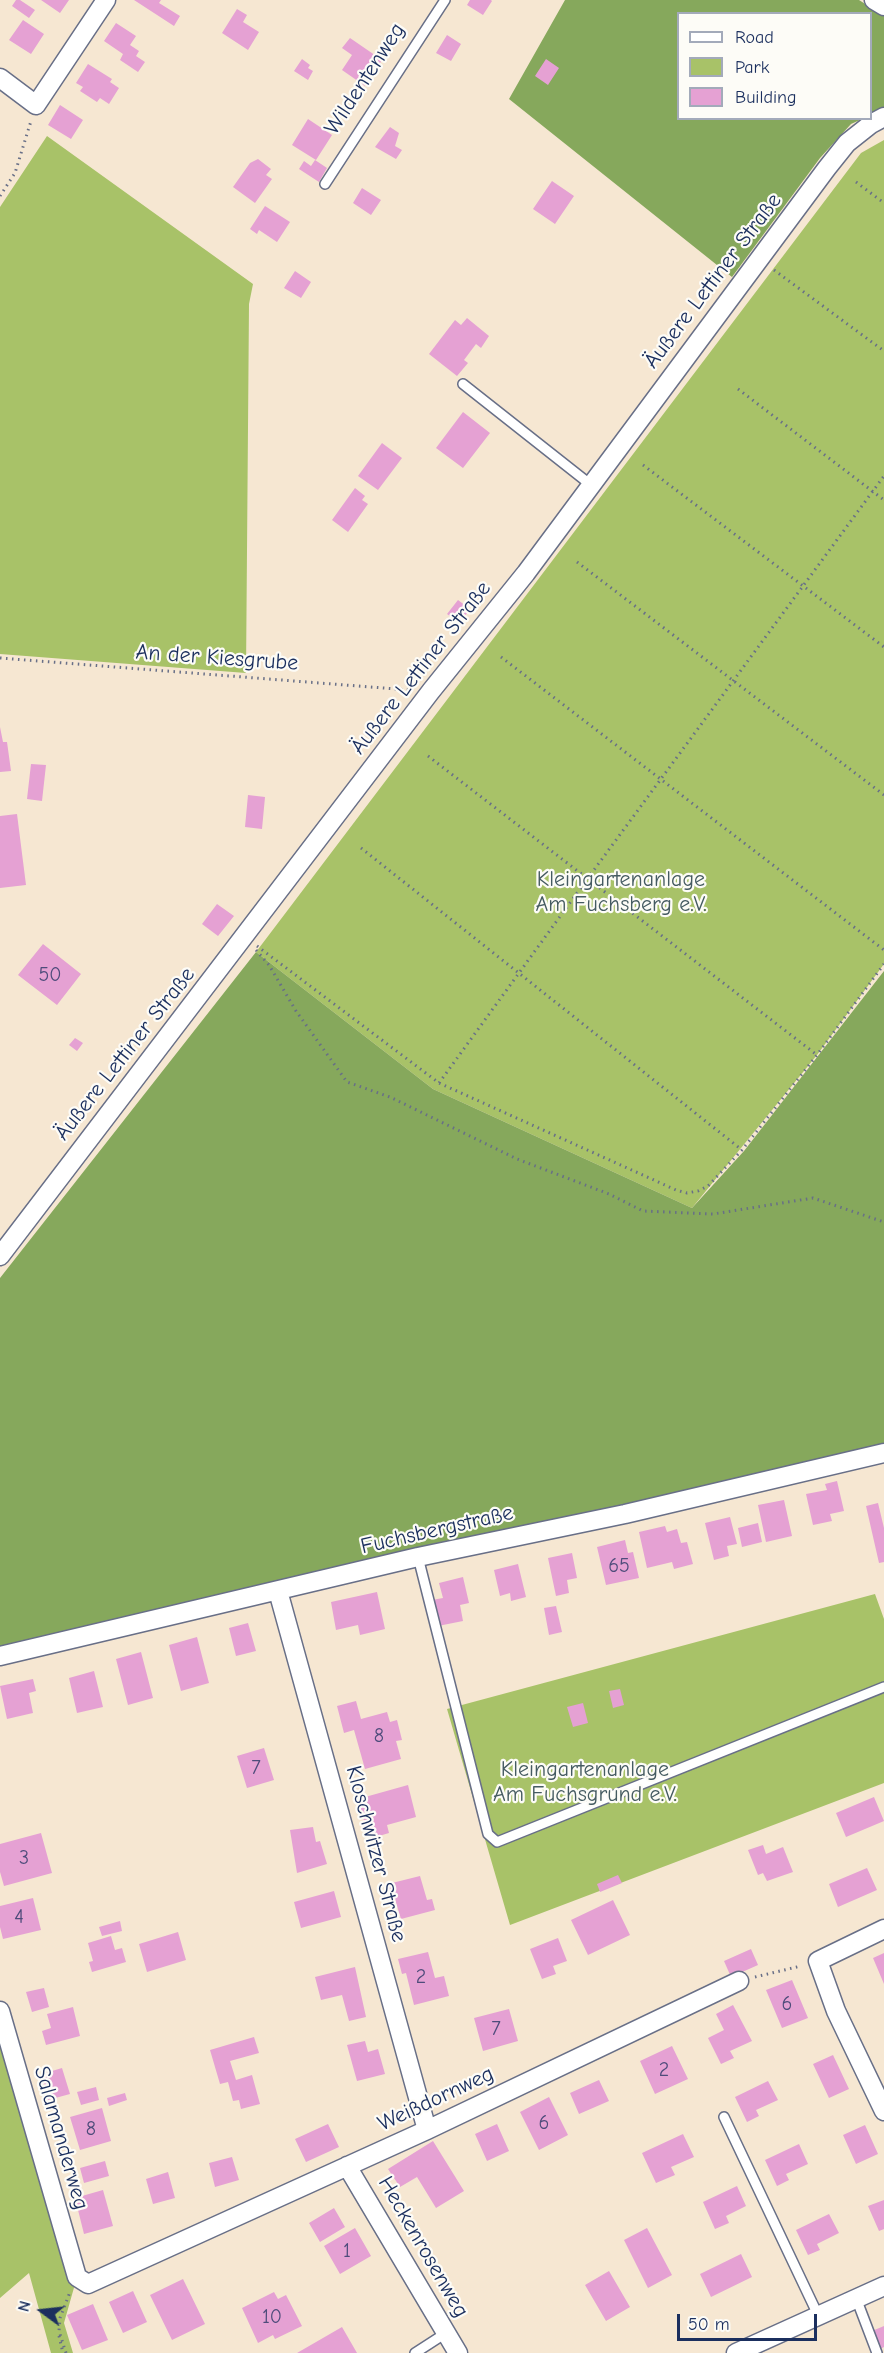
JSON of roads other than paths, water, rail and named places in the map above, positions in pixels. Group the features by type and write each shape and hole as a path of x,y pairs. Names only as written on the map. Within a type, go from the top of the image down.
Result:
{"street":[{"path":"0,78 36,105 106,0"},
{"path":"874,0 884,6"},
{"name":"Äußere Lettiner Straße","path":"0,1256 431,691 525,573 827,168 847,143 884,117"},
{"name":"Fuchsbergstraße","path":"0,1656 418,1557 625,1514 884,1453"},
{"name":"Kloschwitzer Straße","path":"278,1591 427,2130"},
{"path":"884,1929 818,1961 836,2011 884,2111"},
{"name":"Weißdornweg","path":"75,2280 88,2284 427,2130 739,1981"},
{"name":"Salamanderweg","path":"0,2011 75,2280"},
{"name":"Heckenrosenweg","path":"347,2166 458,2353"},
{"path":"736,2353 884,2286"}],"lane":[{"name":"Wildentenweg","path":"325,184 446,0"},
{"path":"463,384 591,485"},
{"path":"418,1557 488,1834 497,1842 884,1687"},
{"path":"724,2117 818,2315"},
{"path":"856,2298 877,2353"},
{"path":"415,2353 446,2333"}],"park label":[{"name":"Kleingartenanlage Am Fuchsberg e.V.","path":"621,892"},
{"name":"Kleingartenanlage Am Fuchsgrund e.V.","path":"585,1782"}]}
